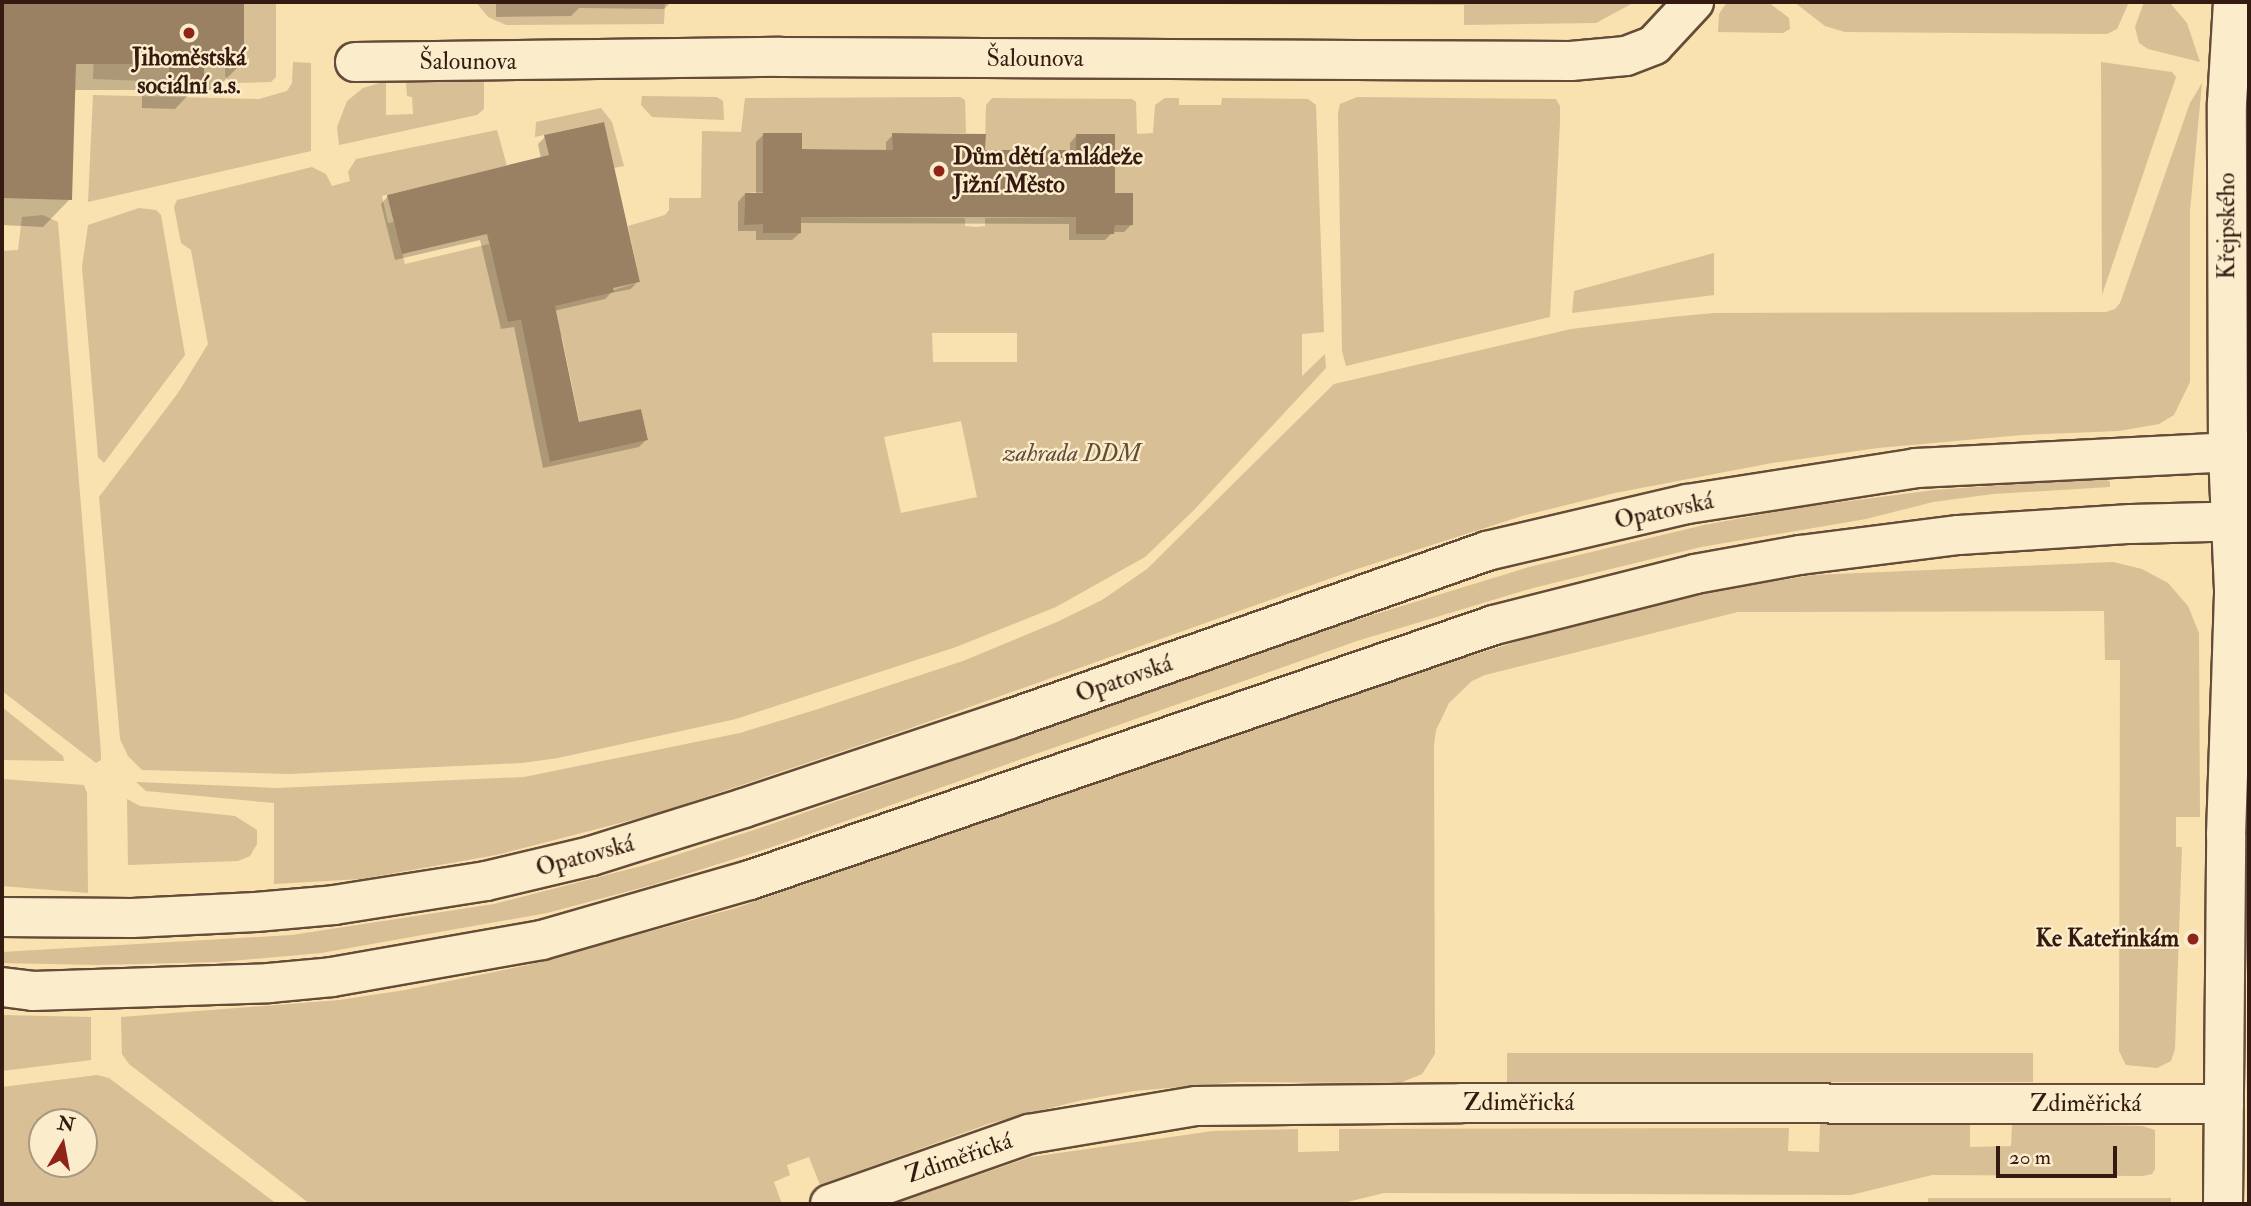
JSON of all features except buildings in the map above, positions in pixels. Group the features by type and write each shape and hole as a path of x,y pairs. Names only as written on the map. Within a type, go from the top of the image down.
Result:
{"main road":[{"name":"Šalounova","path":"355,62 780,57 1571,61 1626,57 1654,45 1694,2"},
{"name":"Křejpského","path":"2233,2 2227,103 2239,451"},
{"path":"2222,1204 2224,1104 2237,899 2234,590 2240,521 2239,451"},
{"name":"Opatovská","path":"2,917 163,918 334,905 462,886 580,859 744,808 1010,719 1487,551 1687,504 1916,468 2239,451"},
{"path":"12,990 159,989 332,977 542,940 645,913 750,880 1494,625 1695,574 1800,555 1959,535 2131,524 2240,521"},
{"path":"2,903 87,919"},
{"name":"Zdiměřická","path":"830,1204 1029,1134 1196,1106 1462,1103 2224,1104"}],"green space":[{"path":"95,2 135,2 135,63 169,64 169,82 93,79"},
{"path":"244,2 276,2 276,77 271,82 236,83 225,76 225,64 244,64"},
{"path":"476,2 665,2 664,24 506,25 488,17"},
{"path":"665,2 1635,2 1596,23 1464,25 1464,5"},
{"path":"1727,2 1768,2 1789,18 1790,29 1783,33 1718,32 1719,14"},
{"path":"1794,2 2129,2 2117,29 2107,34 1845,32 1825,26"},
{"path":"2144,2 2170,3 2187,23 2200,62 2148,49 2139,43 2135,27"},
{"path":"293,62 311,63 311,151 88,202 93,95 259,99 287,91 292,83"},
{"path":"2101,62 2172,72 2176,77 2102,295"},
{"path":"386,81 386,115 413,114 412,97 407,96 406,82 484,82 484,109 477,115 339,145 337,127 347,101 363,88"},
{"path":"2202,83 2190,211 2190,382 2174,415 2159,424 2119,431 2022,435 1878,448 1772,463 1615,493 1522,516 1354,570 908,729 655,814 496,855 361,879 274,884 274,803 146,791 136,782 277,788 524,777 740,733 963,661 1102,600 1147,569 1334,384 1571,329 1671,317 1714,313 2106,312 2115,309 2120,303 2190,103"},
{"path":"642,96 717,97 723,101 724,120 652,117 641,105"},
{"name":"zahrada DDM","path":"960,97 965,100 966,133 893,133 893,150 802,149 801,133 763,133 763,192 745,193 744,224 763,224 763,233 801,233 801,217 965,218 965,226 976,227 985,226 985,218 1076,217 1076,234 1114,234 1115,225 1132,225 1132,194 1115,193 1115,134 1077,134 1076,150 985,150 986,105 992,98 1132,99 1136,102 1137,134 1153,133 1155,105 1165,98 1179,98 1179,105 1221,105 1222,98 1308,99 1316,105 1324,332 1302,334 1302,376 1325,354 1326,368 1193,511 1145,557 1056,607 956,647 736,719 558,758 522,763 289,774 142,770 128,756 120,739 99,497 178,393 208,344 191,250 181,243 174,207 177,200 312,167 326,174 332,186 350,181 348,172 356,159 497,130 507,166 382,196 388,223 394,222 405,264 489,244 509,322 539,317 533,295 586,299 640,282 628,226 665,215 669,210 669,198 701,198 702,131 741,132 745,98","holes":["932,333 1017,333 1017,362 933,362","562,337 586,454 551,462 526,344","641,409 648,440 590,453 585,421","961,421 977,497 901,513 884,437"]},
{"path":"1357,97 1556,99 1560,106 1560,122 1550,317 1346,366 1342,351 1338,113 1340,104"},
{"path":"601,108 612,122 624,166 614,168 603,122 535,137 536,122"},
{"path":"139,208 156,210 161,215 185,355 104,463 98,457 82,267 88,225"},
{"path":"43,215 58,222 101,753 101,760 96,763 2,691 2,251 18,250 22,217"},
{"path":"1714,253 1714,295 1572,313 1574,291"},
{"path":"2104,478 2110,482 2110,487 1993,494 1933,502 1866,519 1701,547 1533,588 1357,641 769,848 652,885 547,913 321,953 219,962 97,965 2,963 2,952 292,935 494,904 645,865 763,827 1353,621 1529,567 1704,525 1796,508 1934,490"},
{"path":"2113,562 2142,569 2168,583 2188,606 2199,633 2200,817 2176,817 2176,847 2182,847 2175,1049 2171,1061 2157,1068 2126,1065 2119,1051 2120,660 2105,660 2104,611 1738,612 1485,675 1472,681 1449,703 1436,730 1434,745 1435,1054 1422,1074 1400,1083 1238,1082 1134,1091 1078,1101 988,1124 820,1185 809,1157 787,1165 790,1175 774,1182 782,1204 310,1204 129,1064 122,1054 121,1017 339,1000 405,990 528,965 736,908 1380,683 1549,632 1627,612 1726,589 1813,575"},
{"path":"2,707 63,756 64,761 2,760"},
{"path":"2,779 84,785 87,793 88,893 2,886"},
{"path":"127,799 140,806 235,816 257,830 257,844 250,856 238,861 128,865"},
{"path":"2,1015 91,1017 91,1060 2,1071"},
{"path":"1507,1053 2033,1053 2033,1082 1507,1082"},
{"path":"97,1075 109,1078 277,1204 2,1204 2,1087"},
{"path":"1970,1123 1970,1147 2011,1146 2012,1123 2142,1126 2155,1130 2155,1169 2152,1174 2143,1176 1932,1175 1851,1195 1384,1193 1339,1204 893,1204 1031,1157 1213,1131 1298,1129 1298,1152 1339,1151 1339,1129 1789,1128 1788,1151 1819,1152 1820,1124"},
{"path":"1928,1198 2171,1198 2171,1204 1928,1204"}],"place":[{"name":"Jihoměstská sociální a.s.","path":"189,33"},
{"name":"Dům dětí a mládeže Jižní Město","path":"939,171"},
{"name":"Ke Kateřinkám","path":"2193,939"}]}
